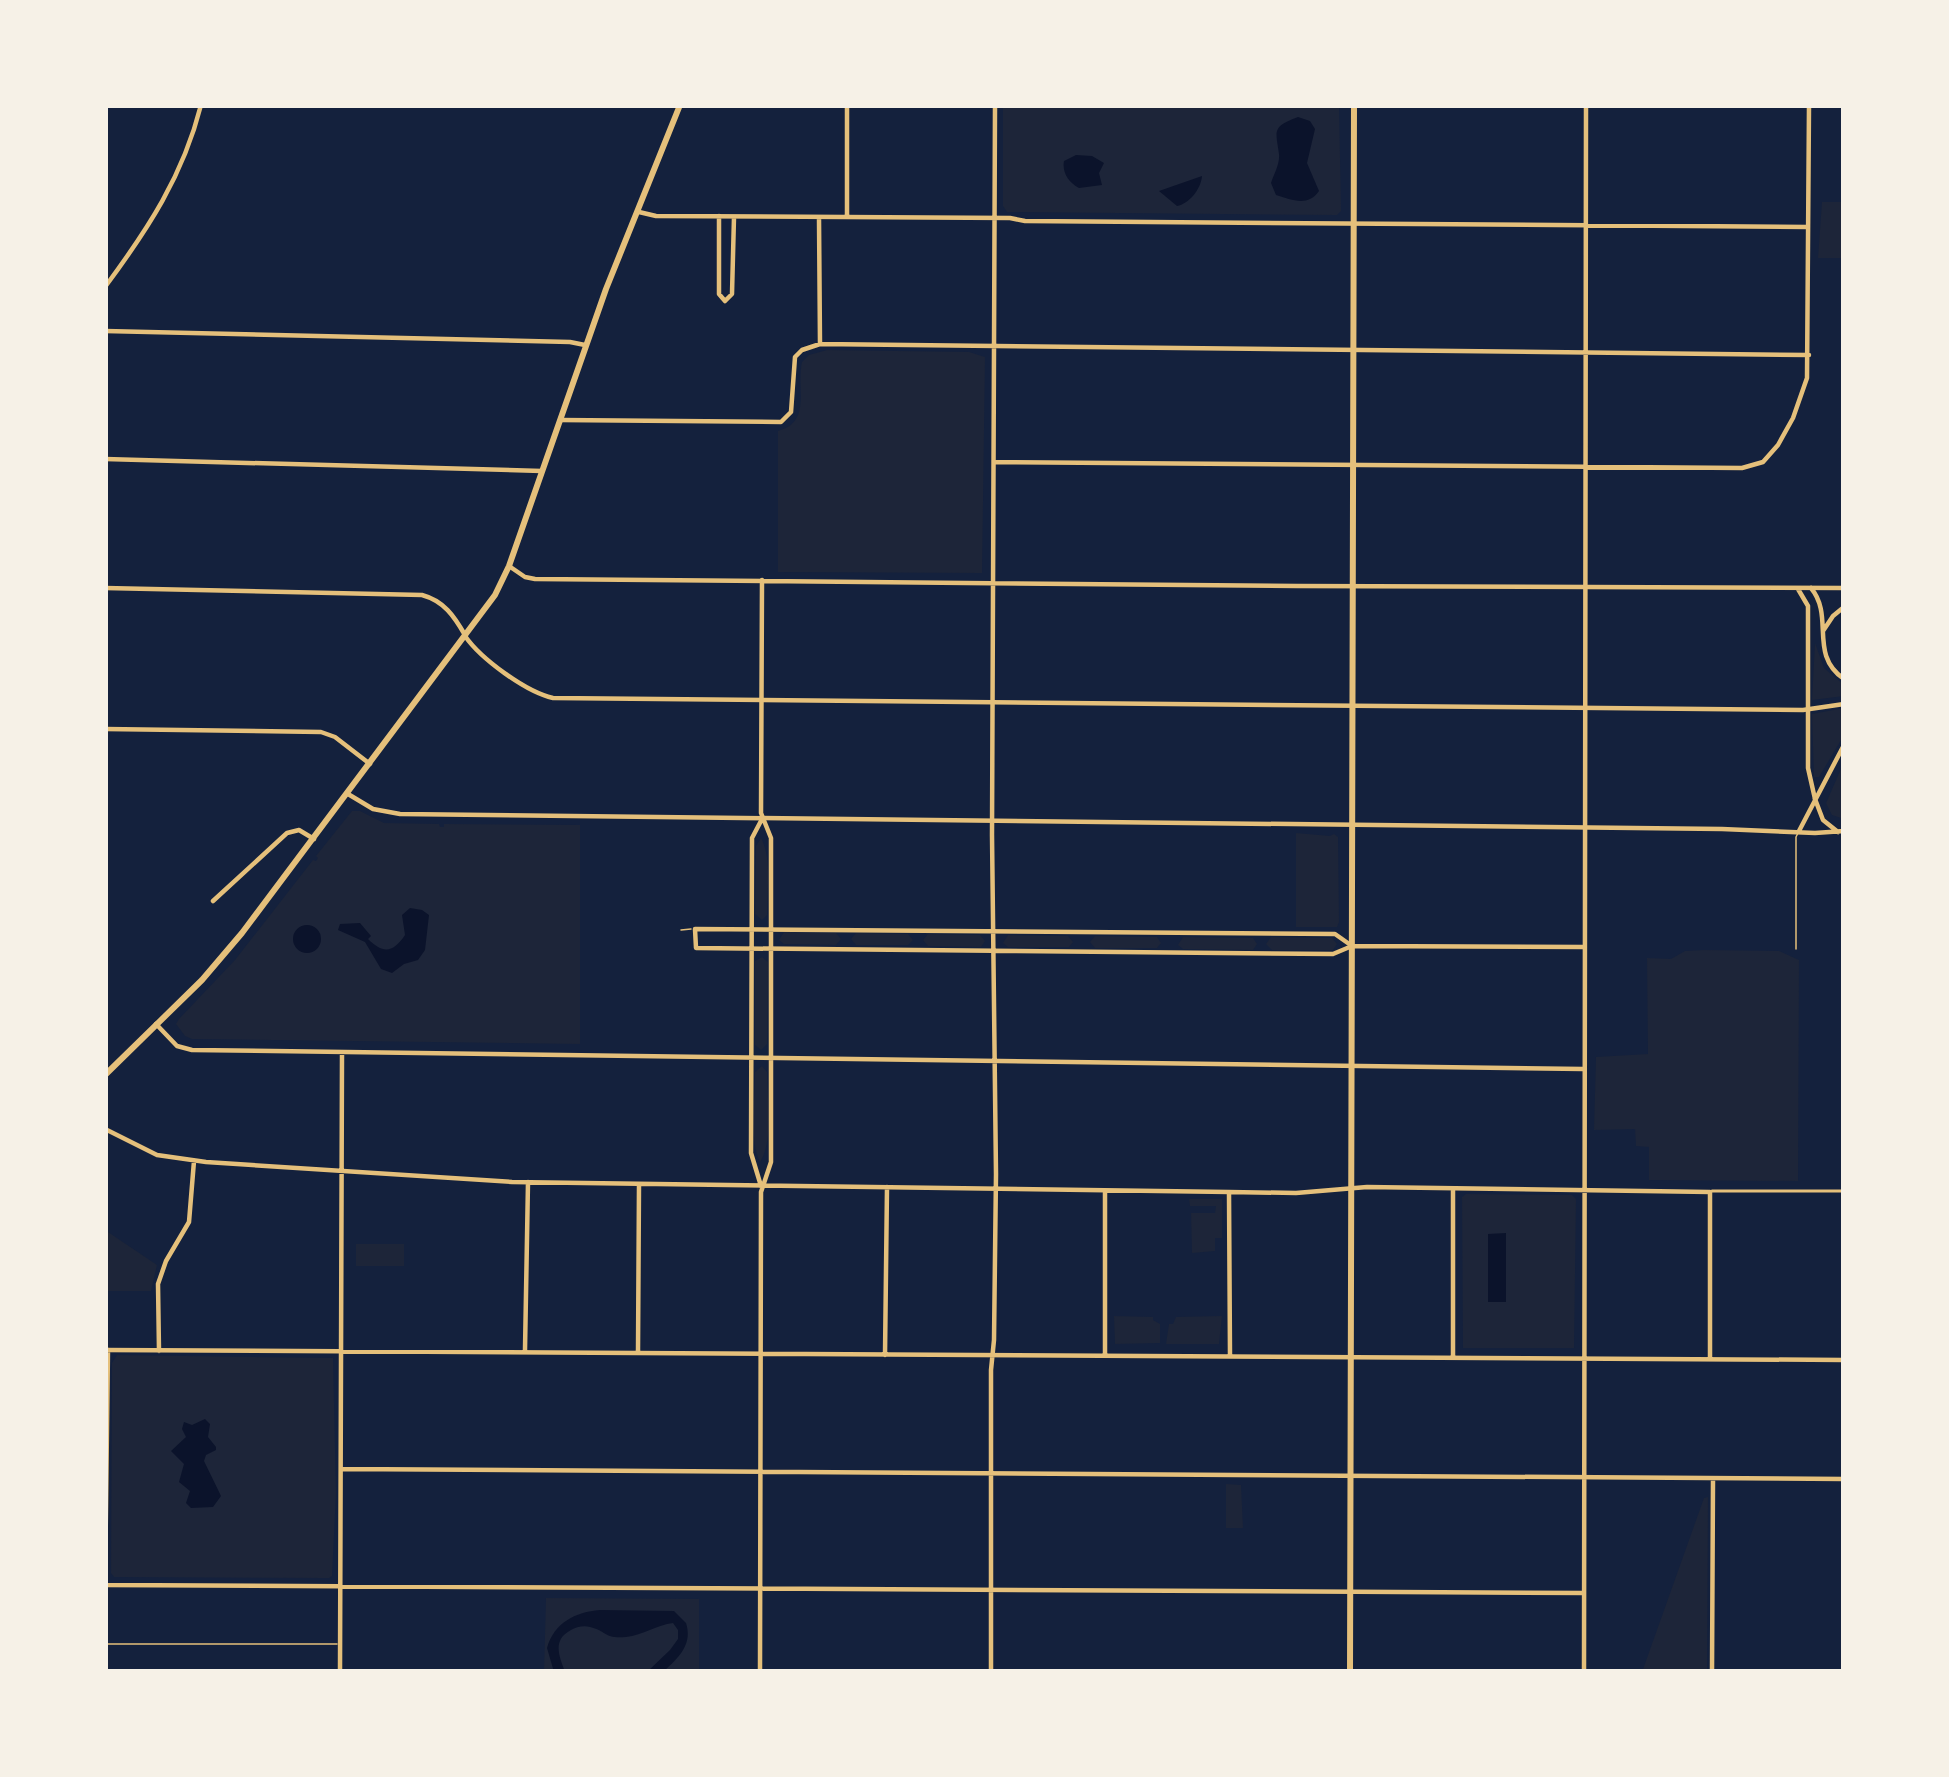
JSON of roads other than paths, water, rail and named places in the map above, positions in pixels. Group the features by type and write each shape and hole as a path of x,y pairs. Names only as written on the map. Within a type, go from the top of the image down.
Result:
{"main road":[{"path":"105,1075 229,949 496,593 680,105"},
{"path":"1350,1672 1354,105"}],"street":[{"path":"105,287 154,220 186,156 201,105"},
{"path":"847,105 847,217"},
{"path":"991,1672 995,105"},
{"path":"1584,1672 1586,105"},
{"path":"995,462 1755,466 1767,459 1785,434 1808,378 1809,105"},
{"path":"636,212 719,217 1808,226"},
{"path":"719,217 718,294 725,301 732,294 734,217"},
{"path":"819,218 820,344"},
{"path":"105,331 586,345"},
{"path":"560,420 781,422 791,412 795,357 820,344 1809,355"},
{"path":"105,459 542,471"},
{"path":"509,566 532,579 1844,588"},
{"path":"761,1186 771,1162 771,838 762,819 762,580"},
{"path":"105,588 428,596 455,618 476,649 546,697 1808,710 1844,704"},
{"path":"1811,588 1820,601 1826,658 1844,680"},
{"path":"1798,589 1808,605 1808,774 1823,820 1841,831"},
{"path":"1823,632 1844,607"},
{"path":"105,730 321,732 370,764"},
{"path":"1799,831 1844,745"},
{"path":"348,794 373,809 394,814 1841,831"},
{"path":"760,1672 761,1186 751,1153 752,838 762,819"},
{"path":"213,901 287,832 299,830 314,839"},
{"path":"1352,946 1335,934 695,929 696,948 1333,954 1352,946 1583,947"},
{"path":"156,1024 186,1050 1583,1069"},
{"path":"340,1672 342,1052"},
{"path":"105,1129 150,1153 194,1161 528,1182 1229,1192 1844,1191"},
{"path":"159,1351 158,1284 188,1222 194,1161"},
{"path":"525,1351 528,1182"},
{"path":"638,1352 639,1184"},
{"path":"885,1355 886,1187"},
{"path":"1453,1189 1453,1358"},
{"path":"1105,1354 1106,1191"},
{"path":"1229,1192 1230,1355"},
{"path":"1710,1358 1711,1192"},
{"path":"1584,1593 105,1585 106,1350 1844,1360"},
{"path":"341,1469 1844,1480"},
{"path":"1712,1672 1713,1479"}],"lane":[{"path":"1796,949 1799,831"},
{"path":"681,930 695,929"},
{"path":"105,1644 340,1644"}]}
